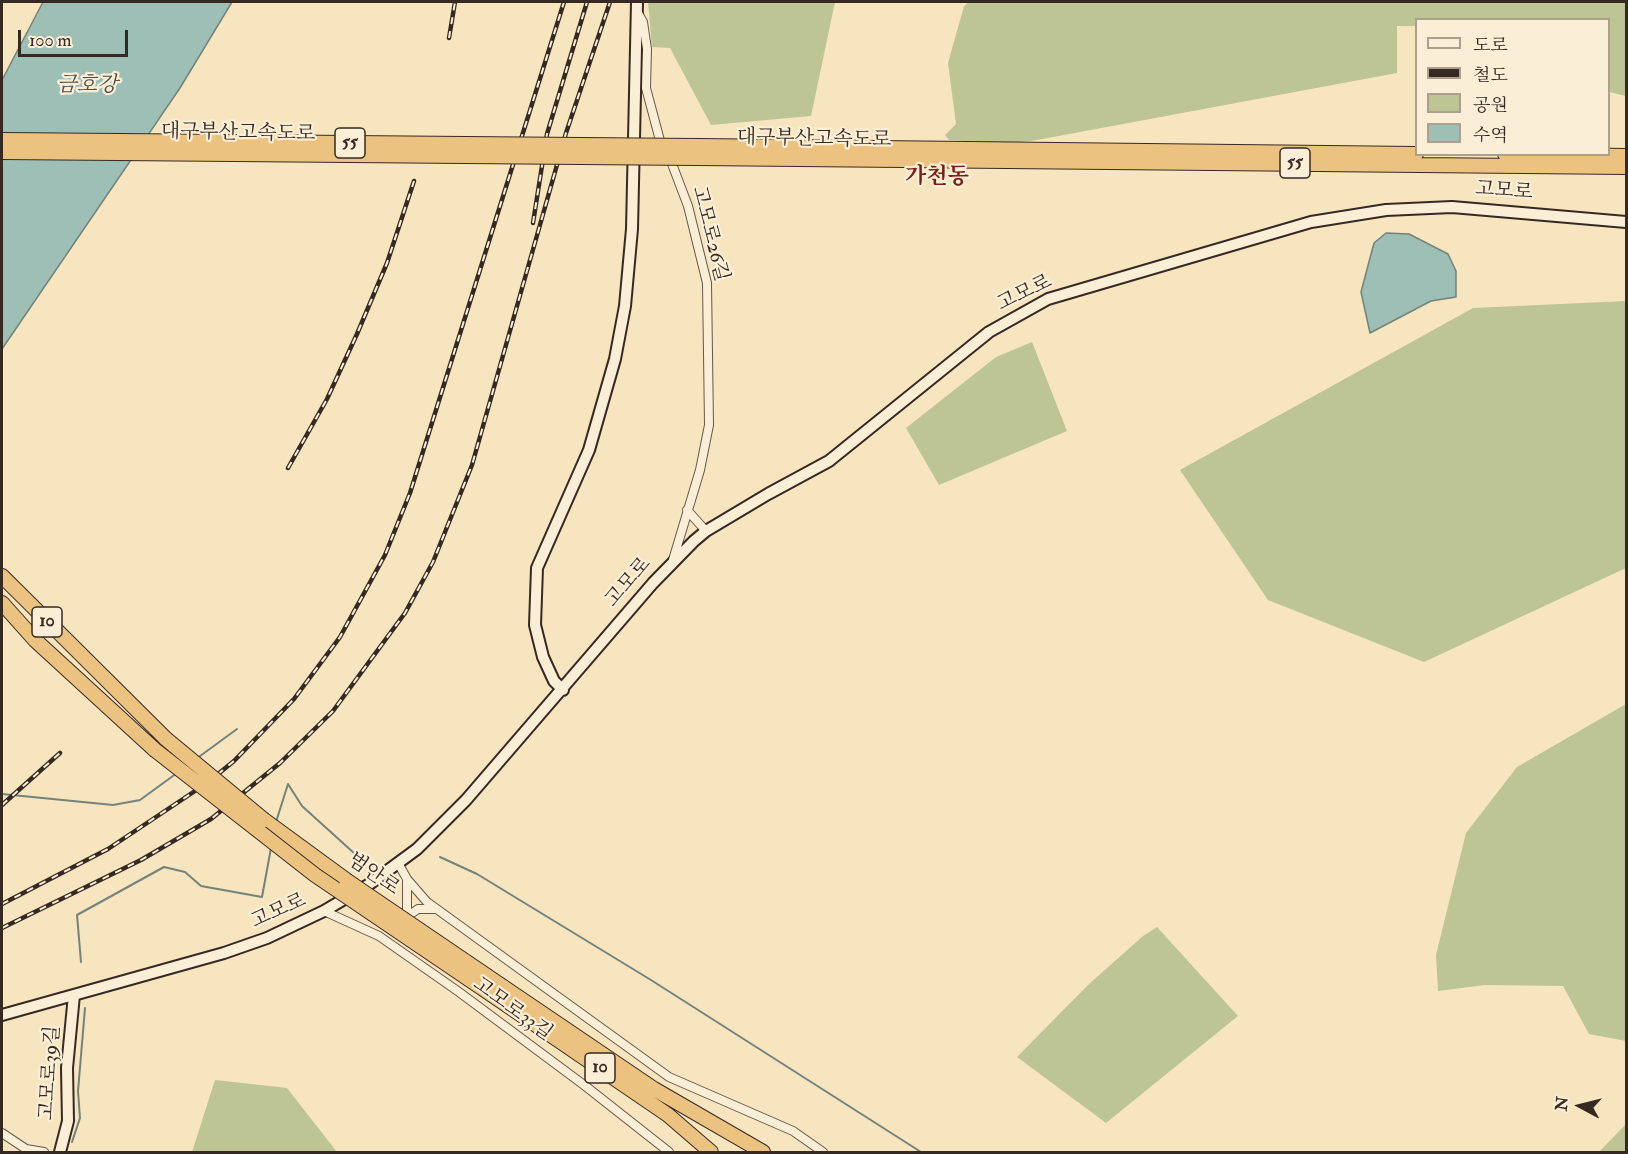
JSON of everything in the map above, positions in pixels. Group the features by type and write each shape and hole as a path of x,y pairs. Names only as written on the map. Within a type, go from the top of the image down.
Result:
{"highway":[{"name":"대구부산고속도로","path":"2,140 1626,167"},
{"name":"대구부산고속도로","path":"2,152 697,152"},
{"name":"대구부산고속도로","path":"964,155 1415,154"},
{"path":"1610,156 1626,156"},
{"name":"범안로","path":"2,576 92,668 166,739 264,820 499,992"},
{"name":"범안로","path":"2,603 35,640 155,750 315,875 654,1089 763,1152"},
{"name":"10","path":"499,992 668,1115 706,1148"}],"main road":[{"path":"563,690 554,681 543,657 535,625 537,568 589,450 615,359 625,306 632,229 633,92 637,5"},
{"name":"고모로","path":"2,1015 224,953 267,938 324,911 398,863 417,849 466,800 673,560 706,531 830,461 989,332 1048,299 1311,222 1386,210 1452,207 1626,222"},
{"name":"고모로39길","path":"60,1152 68,1121 67,1068 74,995"}],"street":[{"name":"고모로26길","path":"637,5 643,22 646,88 657,133 663,151 671,157 685,197 707,283 709,425 700,470 673,560"},
{"path":"687,510 706,531"},
{"path":"398,863 406,879 436,910 669,1077 793,1131 823,1152"},
{"path":"406,879 410,957"},
{"path":"408,916 418,909 436,910"},
{"name":"고모로33길","path":"324,911 368,930 410,957 518,1034 669,1152"},
{"path":"2,1133 26,1151 44,1152"}],"green space":[{"path":"648,2 835,2 811,116 711,125 670,48 652,47"},
{"path":"969,2 1626,2 1626,96 1610,92 1610,18 1415,18 1415,26 1397,26 1397,73 1037,140 1012,143 949,140 945,135 956,124 948,63 964,6"},
{"path":"1626,301 1626,568 1424,662 1268,600 1180,470 1473,308"},
{"path":"1032,342 1067,431 939,485 906,428 996,357"},
{"path":"1626,704 1626,1041 1589,1034 1563,986 1485,985 1438,991 1436,955 1466,833 1517,767"},
{"path":"1157,927 1238,1016 1106,1123 1017,1057 1088,985 1143,936"},
{"path":"215,1080 287,1088 337,1152 192,1152"},
{"path":"1626,1124 1626,1152 1599,1152"}],"water":[{"name":"금호강","path":"43,2 232,2 180,88 2,349 2,80"},
{"path":"1386,233 1409,234 1448,254 1456,271 1456,297 1431,301 1370,333 1361,292 1374,243"}],"waterway":[{"path":"196,759 237,729"},
{"path":"2,794 113,805 140,800 177,773"},
{"path":"288,784 302,806 365,863"},
{"path":"276,822 288,784"},
{"path":"81,962 77,915 164,867 185,872 201,886 262,897 271,848"},
{"path":"440,857 477,874 651,980 921,1152"},
{"path":"72,1142 80,1118 78,1091 85,1008"}],"railway":[{"path":"449,38 455,2"},
{"path":"2,904 108,849 207,783 234,761 294,699 340,637 385,555 410,493 564,2"},
{"path":"533,223 547,134 587,2"},
{"path":"2,928 141,860 211,819 280,763 333,711 405,613 433,562 472,465 566,133 610,2"},
{"path":"288,468 327,399 357,334 387,263 414,181"},
{"path":"2,805 60,753"}],"district":[{"name":"가천동","path":"937,178"}]}
